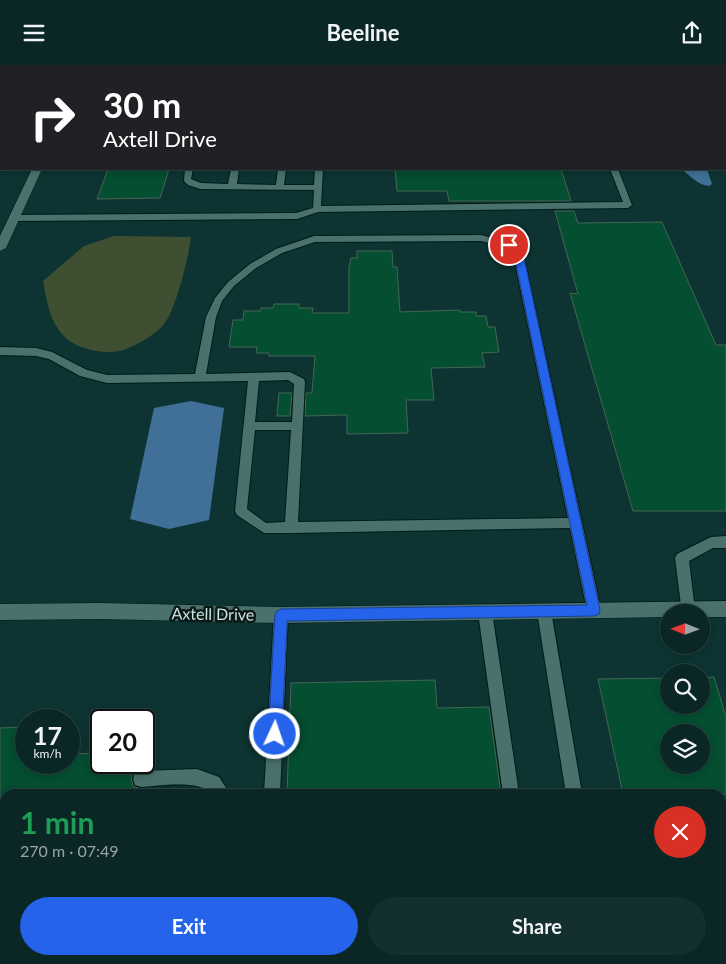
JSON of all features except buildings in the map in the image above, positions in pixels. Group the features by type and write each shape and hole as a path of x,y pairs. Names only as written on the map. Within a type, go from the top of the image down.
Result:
{"street":[{"path":"0,248 37,170"},
{"name":"Axtell Drive","path":"0,612 101,611 281,615 660,610"},
{"name":"Axtell Drive","path":"710,611 725,612"}],"lane":[{"path":"189,170 187,179 200,187 318,187"},
{"path":"232,187 235,170"},
{"path":"280,187 282,170"},
{"path":"317,209 320,170"},
{"path":"14,218 297,216 317,209 628,205 614,170"},
{"path":"200,377 211,317 218,300 231,284 253,267 279,251 314,239 481,238 509,245 519,258 594,610"},
{"path":"0,351 36,352 52,356 84,373 107,379 290,376 300,382 291,528"},
{"path":"254,377 241,511 264,528 575,523"},
{"path":"250,426 297,425"},
{"path":"687,604 682,558 711,543 726,542"},
{"path":"544,611 573,789"},
{"path":"485,612 510,789"},
{"path":"272,789 281,615"},
{"path":"142,779 197,777 213,783 218,789"}],"green space":[{"path":"114,236 191,237 185,269 177,295 169,317 164,324 156,332 137,344 124,350 106,352 83,347 65,337 52,318 43,281 84,246"}],"water":[{"path":"683,170 707,170 712,184 709,186 694,180"},
{"path":"191,401 224,408 209,520 169,529 130,519 154,408"}],"route":[{"path":"275,734 281,615 594,610 519,258 509,245"}]}
